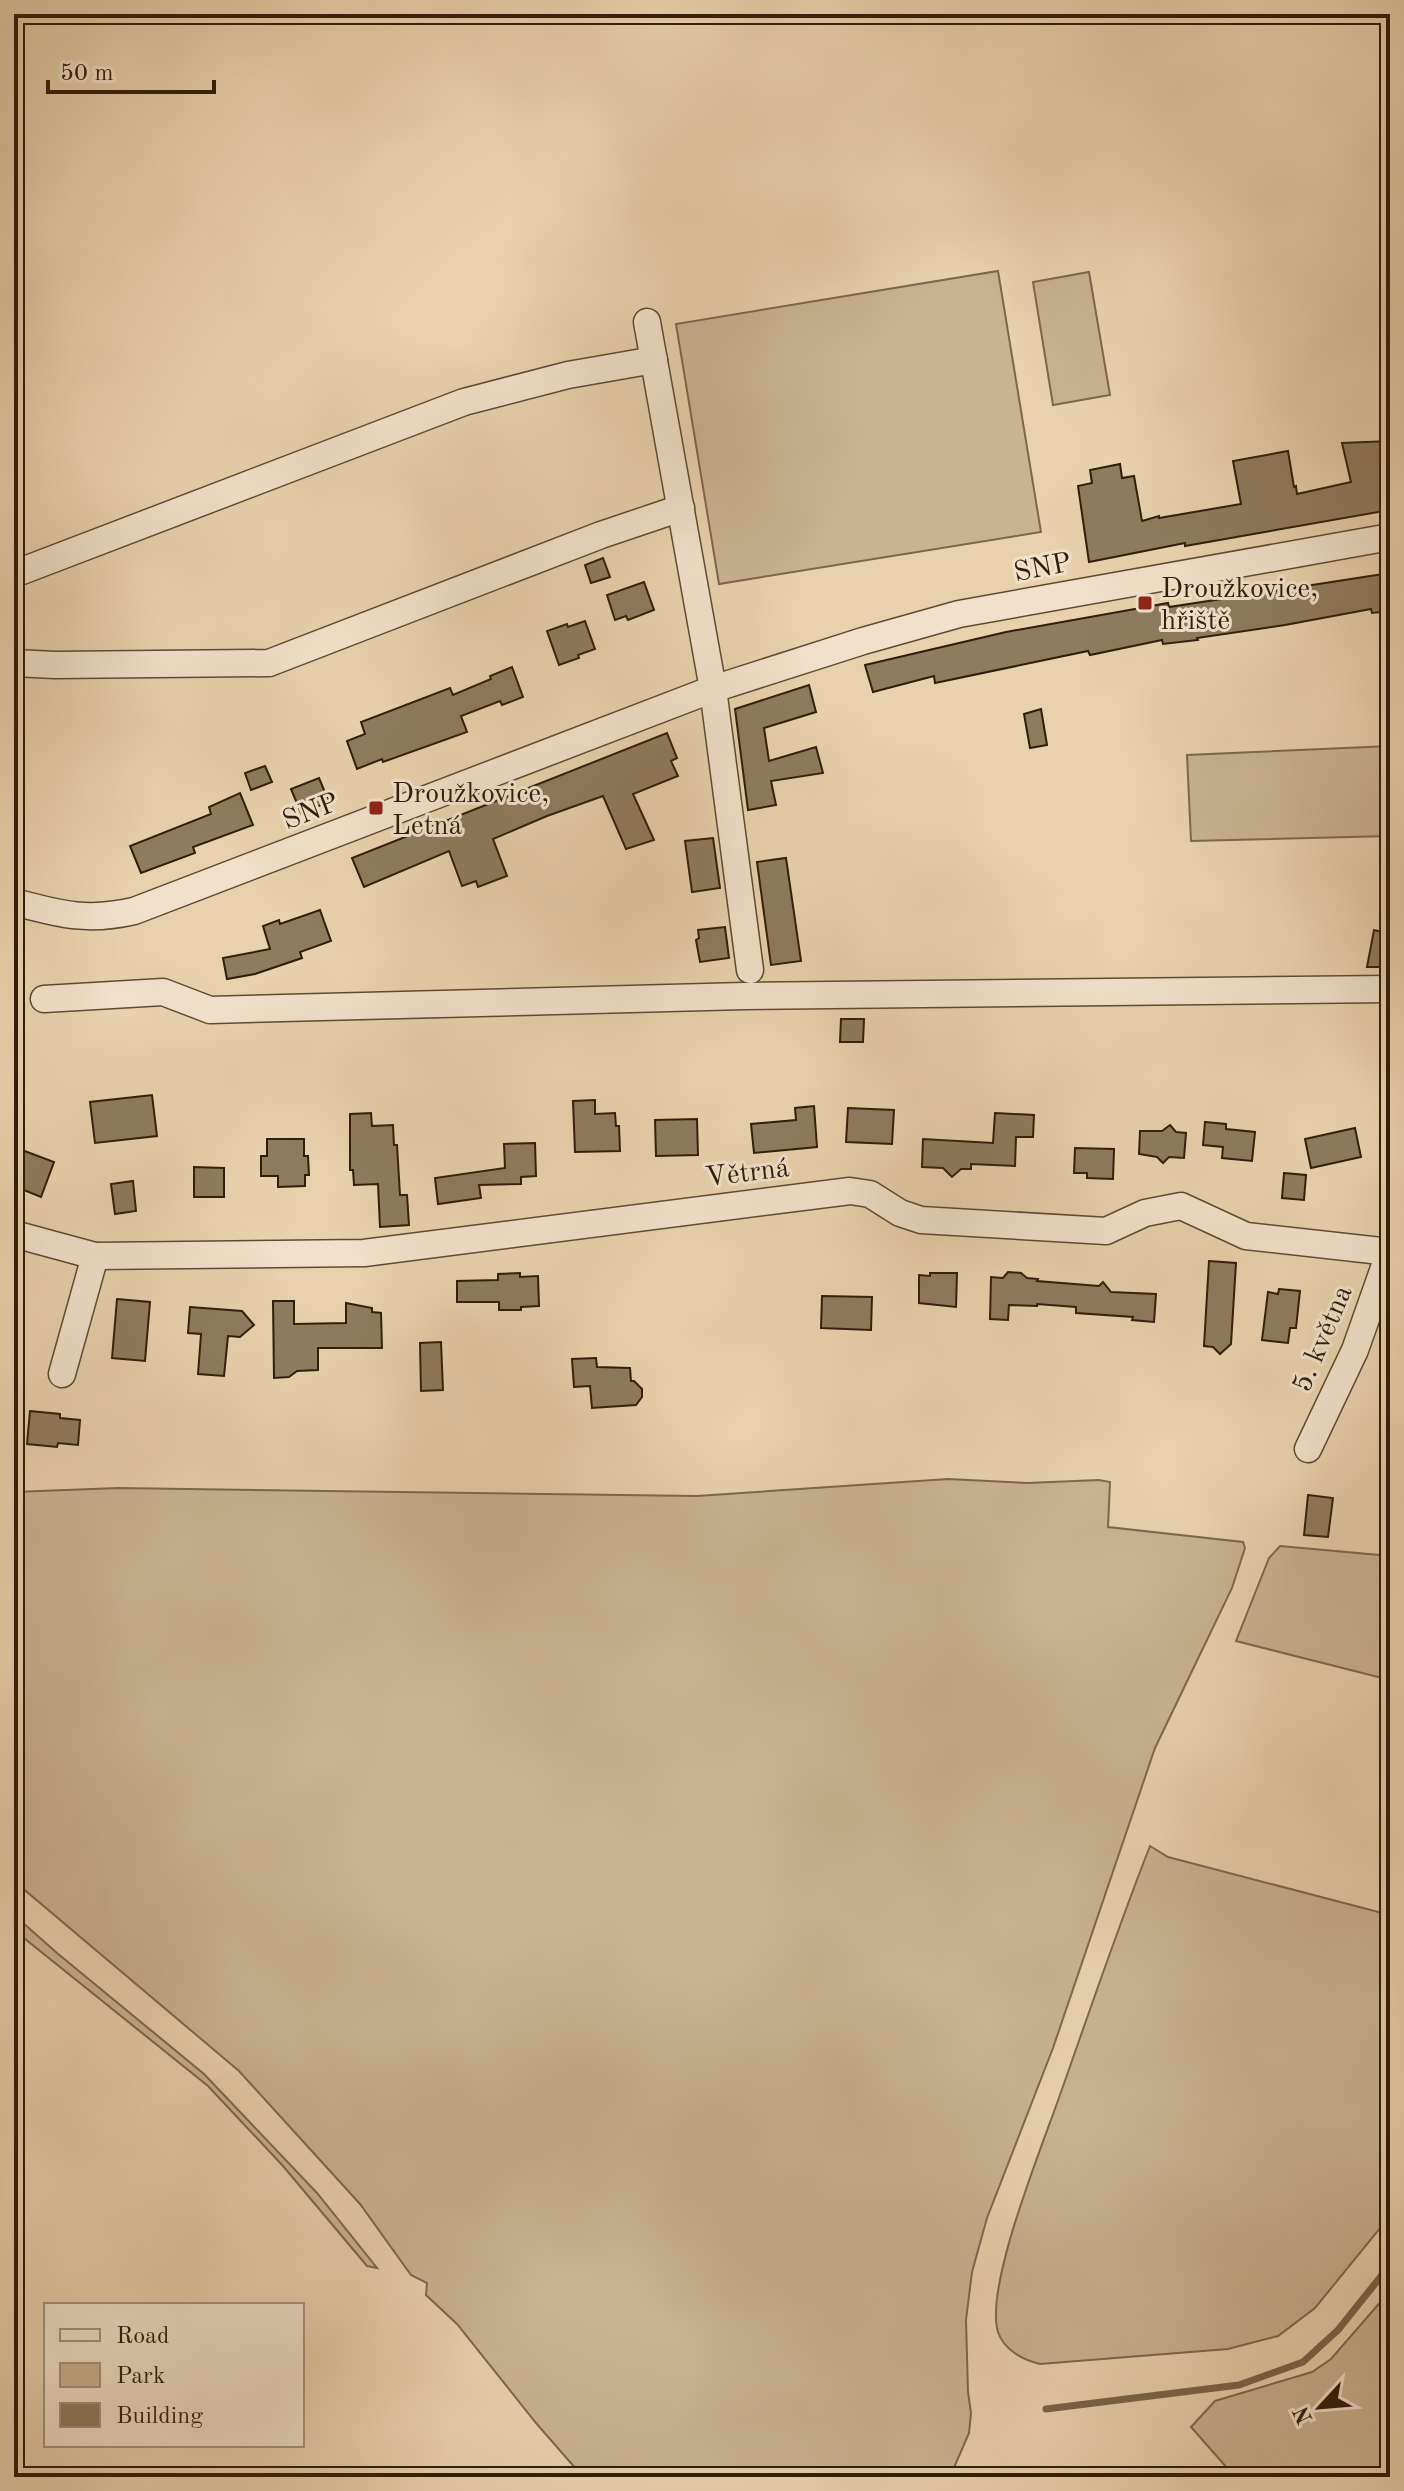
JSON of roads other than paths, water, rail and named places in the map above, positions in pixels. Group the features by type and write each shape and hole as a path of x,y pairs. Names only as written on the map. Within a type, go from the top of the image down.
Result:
{"street":[{"path":"647,322 713,689 750,970"},
{"path":"14,574 464,402 568,375 654,360"},
{"path":"14,663 269,663 681,508"},
{"name":"SNP","path":"14,902 69,916 92,918 134,911 713,689 863,641 959,614 1390,537"},
{"path":"44,999 163,992 210,1010 744,996 1390,989"},
{"name":"Větrná","path":"14,1234 95,1256 364,1253 850,1191 870,1194 900,1213 921,1220 1106,1231 1145,1213 1181,1206 1246,1236 1390,1252"},
{"name":"5. května","path":"1308,1449 1355,1350 1390,1252"},
{"path":"62,1374 95,1256"}],"waterway":[{"path":"1046,2409 1239,2385 1303,2362 1338,2330 1390,2265"}],"place":[{"name":"Droužkovice, hřiště","path":"1145,603"},
{"name":"Droužkovice, Letná","path":"376,808"}]}
